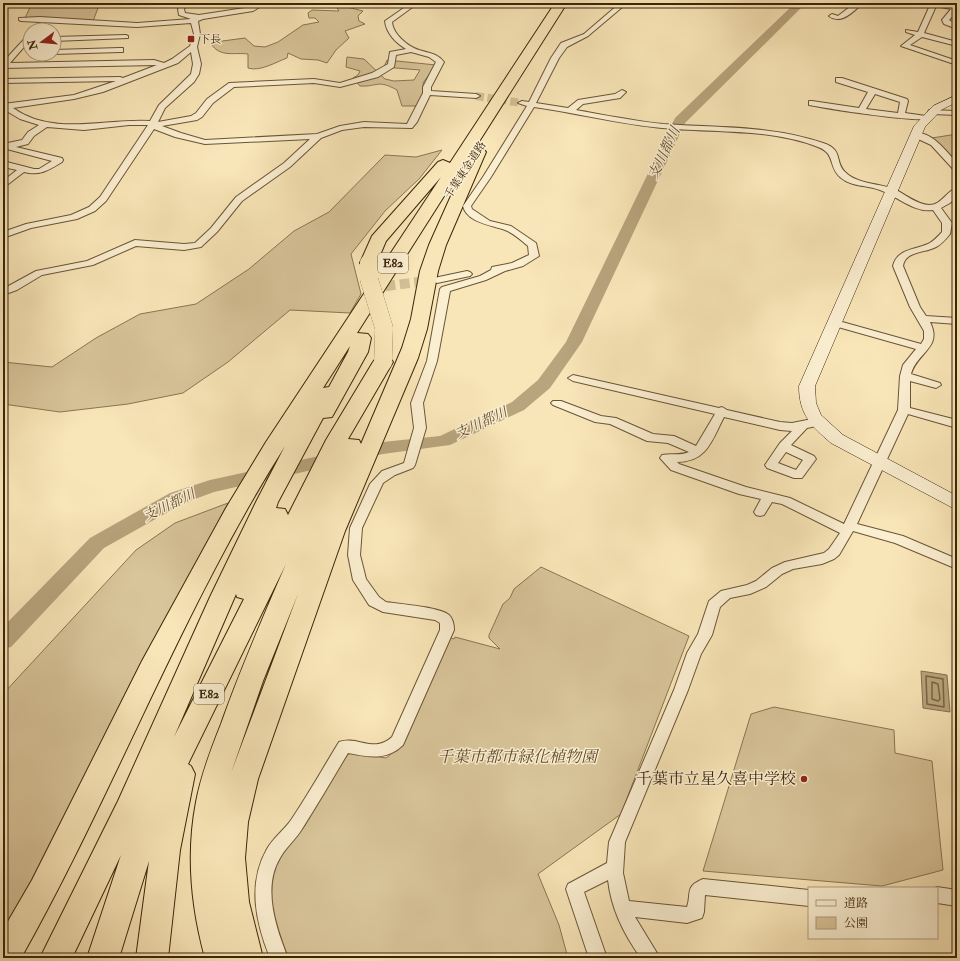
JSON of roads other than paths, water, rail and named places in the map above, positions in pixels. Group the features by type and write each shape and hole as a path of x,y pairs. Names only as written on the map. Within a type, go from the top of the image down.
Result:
{"highway":[{"name":"E82","path":"4,958 43,890 155,661 237,508 274,447 426,213 510,79 561,3"},
{"name":"千葉東金道路","path":"304,441 361,338 431,223 478,152 570,3"},
{"name":"E82","path":"103,958 137,851 171,770 337,440 383,362 384,328 369,279 369,263 378,240 442,166 494,96 510,79"},
{"path":"247,958 242,941 232,880 231,845 236,811 253,745 280,679 332,533 338,493 380,426 412,349 422,310 431,262 439,240 478,152"},
{"path":"220,958 213,934 206,875 206,845 210,802 218,772 252,674 338,493 376,387 383,362"},
{"name":"E82","path":"56,958 130,805 222,597 267,502 304,441"},
{"name":"E82","path":"152,958 165,850 177,789 190,743 206,691 292,477 304,441"}],"street":[{"path":"185,3 181,9 182,15 196,19"},
{"path":"21,19 137,25 196,19 253,9 263,3"},
{"path":"152,124 178,135 205,142 318,136 328,132 361,125 379,124 409,126 413,122 440,62 431,55 413,50 393,34 388,26 388,21 391,18 415,3"},
{"path":"437,280 484,270 520,265 534,256 533,245 517,233 508,228 487,223 466,208 532,104 555,58 564,45 586,35 624,3"},
{"path":"832,16 839,18 859,3"},
{"path":"948,40 905,46 920,35 934,4 956,8 945,20 948,40 957,63"},
{"path":"5,108 80,96 180,59 193,47 197,34 196,19"},
{"path":"112,71 126,37 137,25"},
{"path":"908,31 920,35 948,40"},
{"path":"62,39 126,37"},
{"path":"3,235 20,228 74,217 98,204 130,160 165,104 191,80 195,74 197,64 193,47"},
{"path":"3,66 22,50"},
{"path":"62,52 120,50"},
{"path":"5,108 45,124 86,128 136,122 152,124 188,120 199,115 210,101 232,85 314,81 337,85 344,84 375,75 391,65 394,54 413,50"},
{"path":"3,81 112,71 154,62 165,65"},
{"path":"3,66 112,71 128,79"},
{"path":"839,80 904,101 901,116"},
{"path":"861,111 873,90"},
{"path":"570,110 581,102 617,96 622,92"},
{"path":"427,93 476,96"},
{"path":"784,446 810,424 811,414 806,398 807,386 920,126 929,115 948,101 957,98"},
{"path":"522,103 570,110 633,123 758,131 820,144 833,151 839,170 843,175 850,179 892,192 918,206 957,203"},
{"path":"812,103 901,116 957,113"},
{"path":"5,146 25,142 31,134 45,124"},
{"path":"917,135 932,142 957,168"},
{"path":"3,292 14,288 39,273 90,263 135,243 184,247 198,245 214,230 239,199 287,165 318,136"},
{"path":"3,164 40,172 59,160 5,146"},
{"path":"3,185 23,169"},
{"path":"941,205 957,191"},
{"path":"647,957 628,925 622,908 617,886 614,855 617,842 681,690 694,653 705,635 714,605 726,594 750,589 761,584 777,571 790,564 822,559 829,556 848,529 878,462 904,410 905,376 908,365 929,339 929,331 915,307 898,266 898,262 900,258 905,255 931,246 947,232 947,223 941,205"},
{"path":"3,226 20,228"},
{"path":"280,958 264,910 262,896 265,878 271,858 280,844 294,828 344,746 381,752 393,747 398,741 447,630 446,621 437,615 383,607 374,601 360,580 356,568 354,555 356,528 380,478 390,472 409,465 420,428 417,403 432,361 445,289 483,278 503,268"},
{"path":"923,319 957,321"},
{"path":"834,323 923,348"},
{"path":"905,376 937,386"},
{"path":"573,378 780,426 792,427 810,424 837,440 957,503"},
{"path":"557,403 599,420 612,421 651,438 670,439 699,452"},
{"path":"904,410 957,424"},
{"path":"722,412 699,452 686,458 666,458 676,467 743,491 786,501 848,529 899,539 957,564"},
{"path":"760,512 769,497"},
{"path":"598,958 574,889 616,867"},
{"path":"622,908 687,915 696,912 696,891 704,887 808,898"},
{"path":"938,895 957,898"}],"water":[{"path":"921,671 947,675 950,712 923,708"}],"waterway":[{"name":"支川都川","path":"3,641 97,543 177,498 210,486 383,448 444,441 518,406 544,384 574,342 679,121 801,3"}],"tunnel":[{"path":"476,96 522,103"},
{"path":"371,288 434,280"}],"place":[{"name":"下長","path":"191,39"},
{"name":"千葉市立星久喜中学校","path":"804,779"}],"park label":[{"name":"千葉市都市緑化植物園","path":"517,757"}]}
